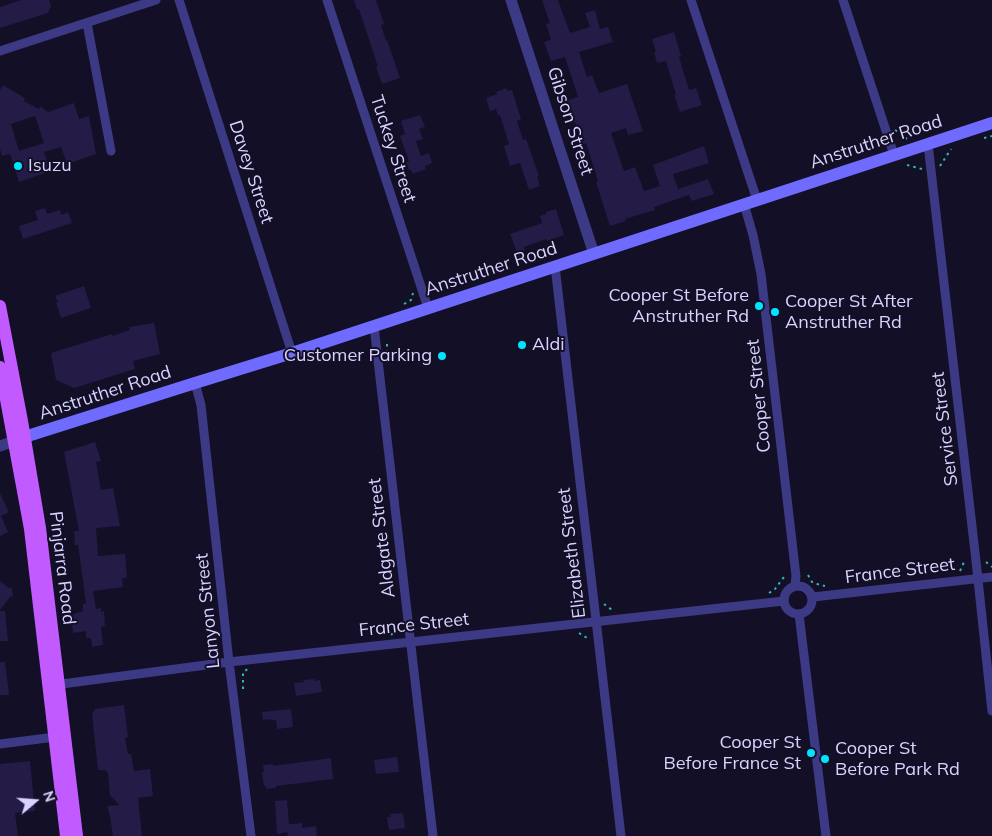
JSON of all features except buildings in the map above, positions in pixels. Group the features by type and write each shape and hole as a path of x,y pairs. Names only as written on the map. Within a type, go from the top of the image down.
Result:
{"main road":[{"name":"Anstruther Road","path":"19,439 292,353 992,123"},
{"name":"Pinjarra Road","path":"0,306 19,439"},
{"name":"Pinjarra Road","path":"0,367 40,528 54,685 78,836"},
{"name":"Pinjarra Road","path":"54,685 55,738 66,836"}],"street":[{"path":"0,51 156,0"},
{"name":"Davey Street","path":"179,0 292,353"},
{"name":"Tuckey Street","path":"328,0 428,308"},
{"name":"Gibson Street","path":"512,0 594,254"},
{"path":"692,0 757,200"},
{"path":"843,0 894,155"},
{"path":"87,23 111,151"},
{"name":"Service Street","path":"928,144 992,711"},
{"name":"Cooper Street","path":"744,204 761,274 796,585"},
{"name":"Elizabeth Street","path":"555,266 621,836"},
{"name":"Aldgate Street","path":"374,326 433,836"},
{"name":"Lanyon Street","path":"195,382 201,405 229,662 251,836"},
{"name":"Anstruther Road","path":"0,446 19,439"},
{"name":"France Street","path":"813,597 992,577"},
{"path":"796,585 805,586 813,597 808,610 800,614 791,612 785,606 784,601 785,593 796,585"},
{"name":"France Street","path":"54,685 229,662 784,601"},
{"path":"800,614 826,836"},
{"path":"0,744 55,738"}],"path":[{"path":"984,138 992,136"},
{"path":"938,168 950,149"},
{"path":"907,164 924,169"},
{"path":"762,596 775,589 784,577"},
{"path":"589,642 587,638 579,633 577,615 587,605 602,602 616,613"},
{"path":"385,640 399,627 409,626"},
{"path":"243,695 242,674 248,669"}],"place":[{"name":"Isuzu","path":"18,166"},
{"name":"Cooper St Before Anstruther Rd","path":"759,306"},
{"name":"Cooper St After Anstruther Rd","path":"775,312"},
{"name":"Aldi","path":"522,345"},
{"name":"Customer Parking","path":"442,356"},
{"name":"Cooper St Before France St","path":"811,753"},
{"name":"Cooper St Before Park Rd","path":"825,759"}]}
